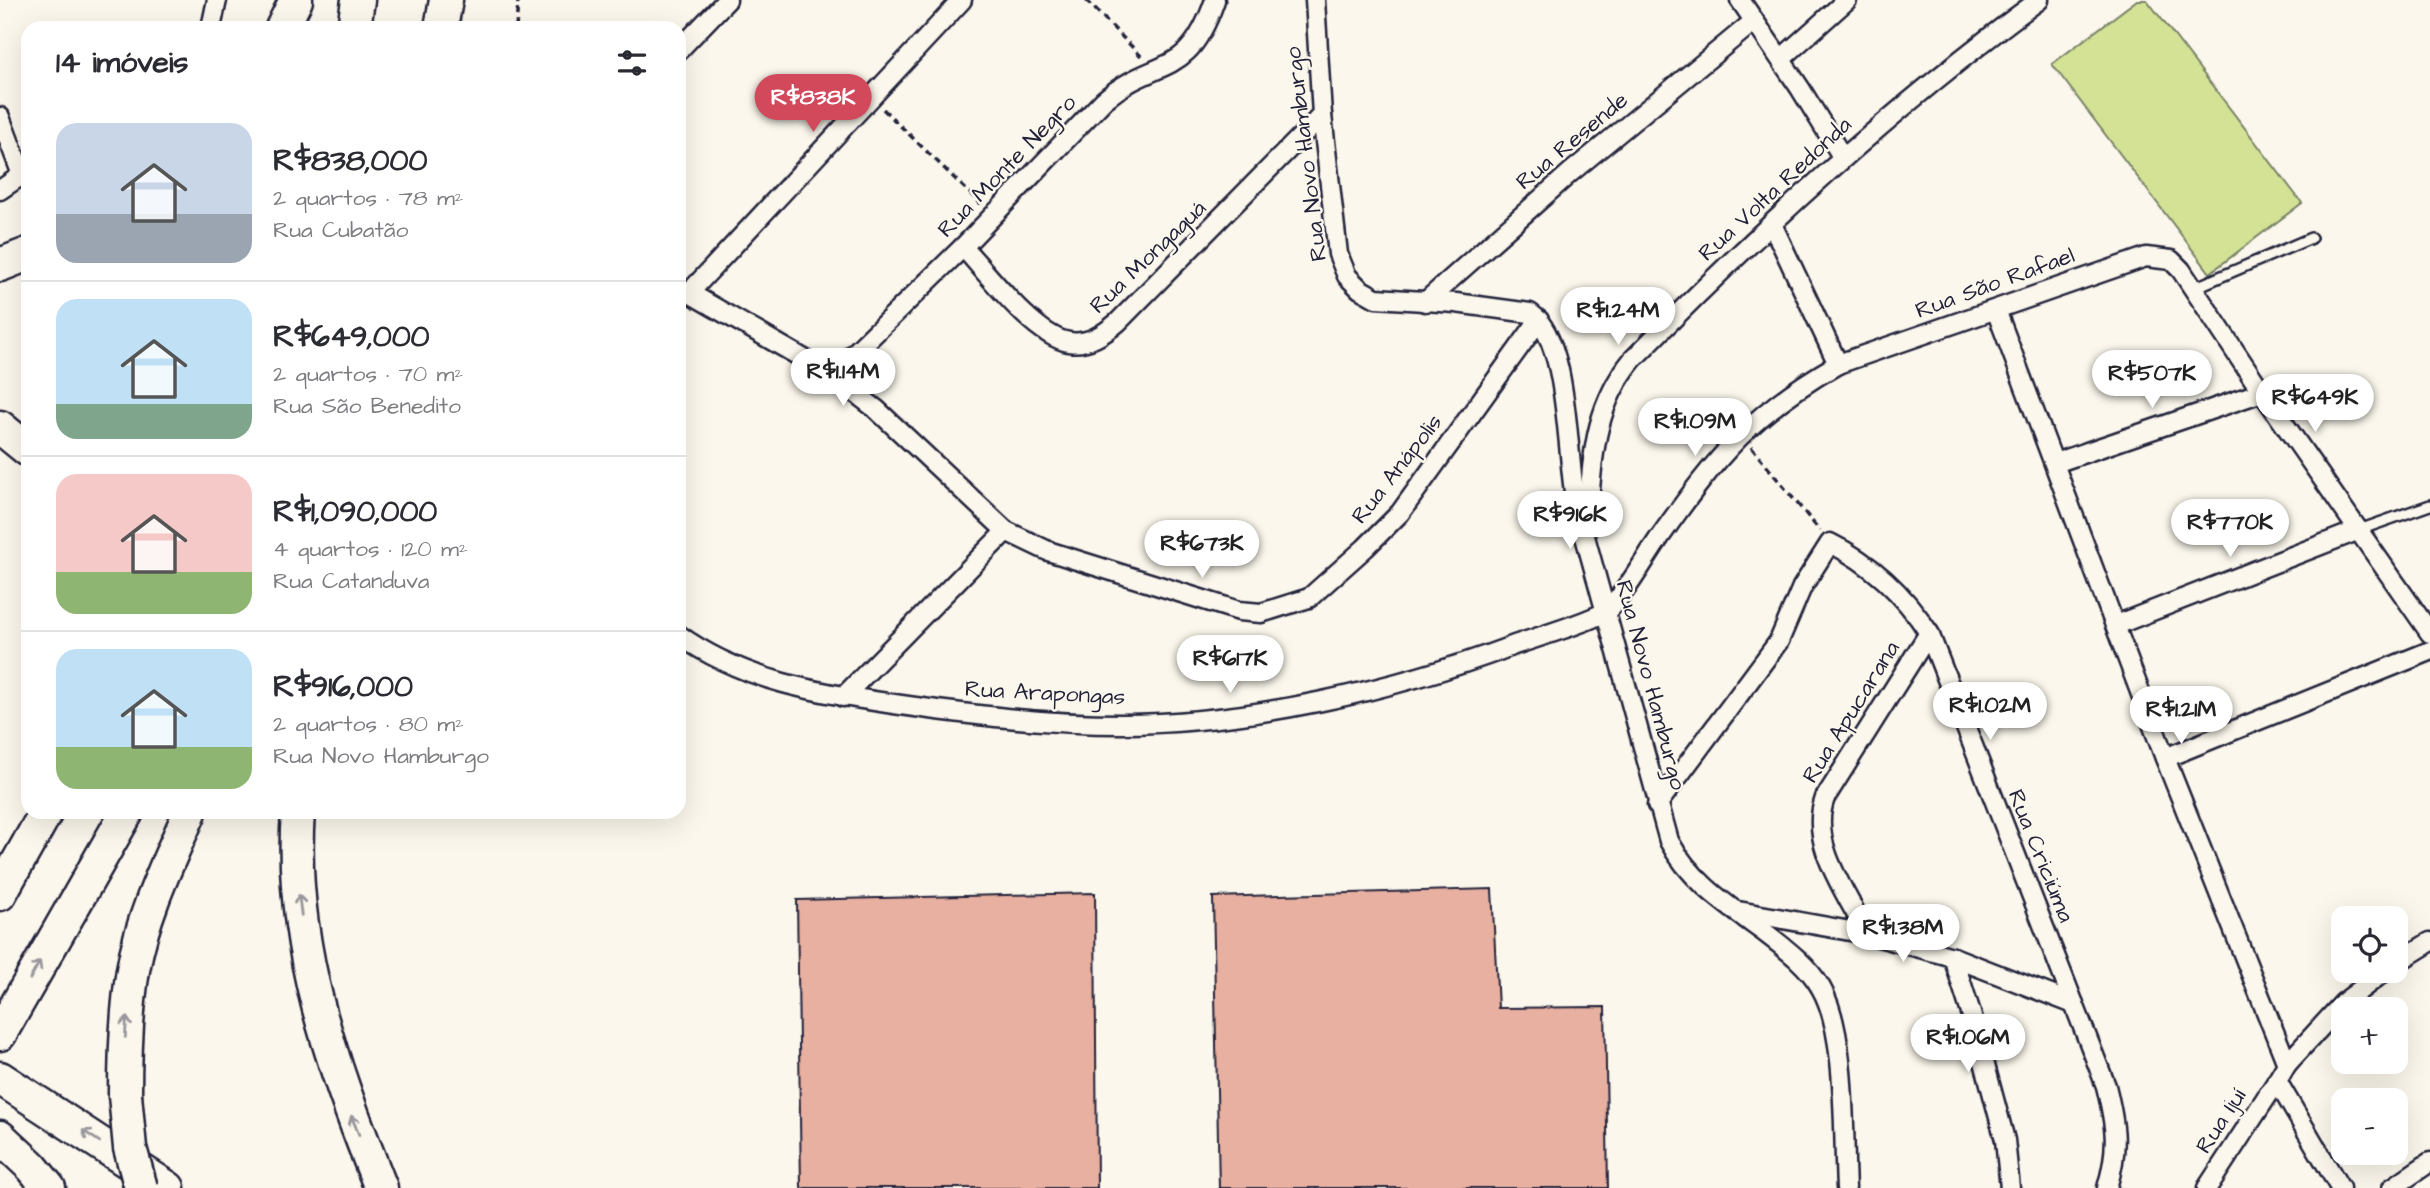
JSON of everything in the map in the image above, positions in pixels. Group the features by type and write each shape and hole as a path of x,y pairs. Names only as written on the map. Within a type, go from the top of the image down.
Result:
{"highway":[{"path":"286,21 296,0"},
{"path":"355,21 358,0"},
{"path":"442,21 446,0"},
{"path":"0,265 21,257"},
{"path":"0,427 21,444"},
{"path":"0,892 30,819"},
{"path":"0,892 42,819"},
{"path":"1,1032 123,819"},
{"path":"141,1188 130,1148 125,1095 126,1026 133,968 148,916 187,819"},
{"path":"298,819 298,894 307,954 345,1099 381,1188"},
{"path":"0,1078 168,1188"},
{"path":"0,1138 32,1167 49,1188"}],"street":[{"path":"212,21 217,0"},
{"path":"686,43 727,0"},
{"path":"686,288 872,98 962,0"},
{"name":"Rua Monte Negro","path":"832,375 963,247 1104,100 1136,78 1174,64 1196,42 1215,0"},
{"name":"Rua Novo Hamburgo","path":"1315,0 1322,115 1338,254 1347,276 1360,289 1376,298 1530,313 1539,320 1551,338 1558,359 1570,474 1668,841 1700,885 1807,969 1832,1009 1838,1032 1846,1188"},
{"path":"1740,0 1781,59 1843,158"},
{"path":"1781,59 1847,0"},
{"name":"Rua Volta Redonda","path":"1586,534 1596,438 1602,409 1615,381 1676,316 1843,158 1888,118 2039,0"},
{"name":"Rua Resende","path":"1425,302 1570,173 1754,22"},
{"name":"Rua Mongaguá","path":"963,247 1046,332 1068,342 1088,341 1102,335 1139,303 1322,115"},
{"path":"0,117 21,164"},
{"path":"0,190 21,176"},
{"path":"1772,224 1838,364"},
{"name":"Rua São Rafael","path":"1607,611 1688,497 1739,433 1796,387 1838,364 2128,261 2146,257 2171,260 2194,288"},
{"path":"2194,288 2262,393 2430,633"},
{"name":"Rua Anápolis","path":"686,291 832,375 876,409 1006,531 1048,551 1239,611 1261,613 1283,609 1309,598 1400,513 1539,320"},
{"path":"1996,310 2165,758 2287,1064"},
{"path":"2055,463 2262,393"},
{"path":"2116,625 2359,530"},
{"path":"843,697 1006,531"},
{"path":"1657,804 1779,641 1802,587 1830,543"},
{"name":"Rua Criciúma","path":"1830,543 1866,563 1888,582 1914,610 1929,633 2106,1086 2116,1124 2115,1160 2107,1188"},
{"name":"Rua Arapongas","path":"686,639 735,667 768,681 843,697 951,713 1124,724 1230,714 1320,700 1458,666 1607,611"},
{"name":"Rua Apucarana","path":"1867,934 1824,848 1819,814 1825,798 1929,633"},
{"path":"2165,758 2430,651"},
{"path":"1735,911 1867,934 1953,957 2074,1004"},
{"path":"2408,956 2430,942"},
{"path":"1953,957 2005,1140 2010,1188"},
{"name":"Rua Ijuí","path":"2207,1188 2287,1064 2343,1003 2369,983"},
{"path":"2277,1081 2340,1188"},
{"path":"2392,1188 2430,1163"}],"lane":[{"path":"2194,288 2311,238"},
{"path":"2359,530 2430,505"}],"path":[{"path":"516,21 518,0"},
{"path":"1086,0 1157,72"},
{"path":"872,98 992,215"},
{"path":"1739,433 1830,543"}],"green space":[{"path":"2137,0 2147,0 2302,203 2210,273 2052,64"}],"building":[{"path":"1492,889 1498,1008 1605,1007 1608,1188 1219,1188 1213,897"},
{"path":"1095,893 1097,1188 801,1188 797,900"}]}
